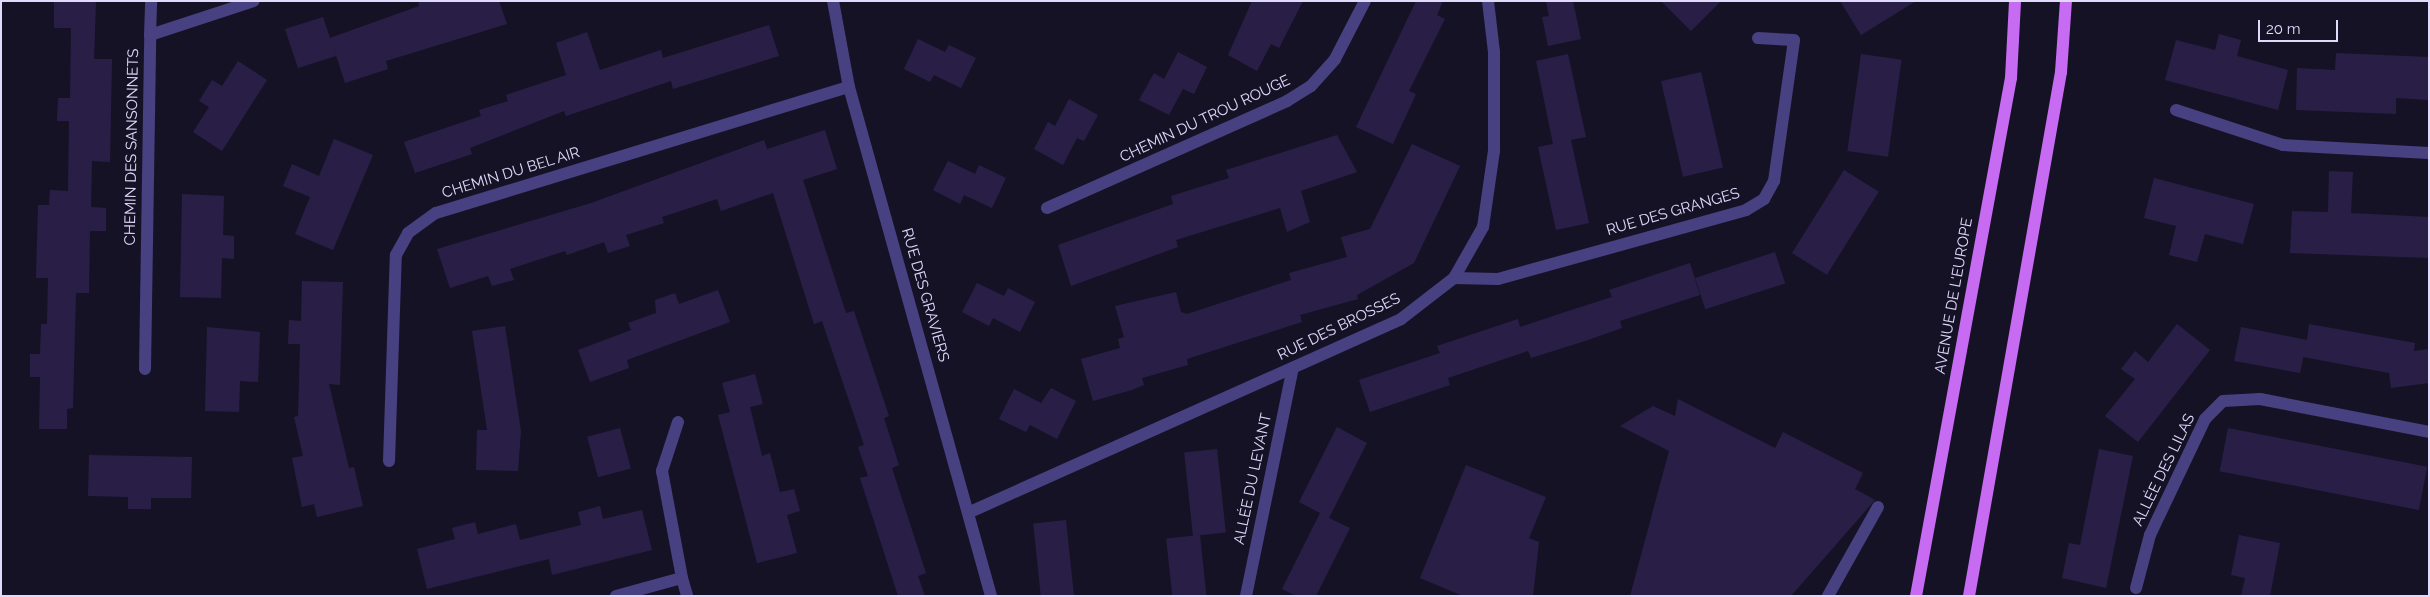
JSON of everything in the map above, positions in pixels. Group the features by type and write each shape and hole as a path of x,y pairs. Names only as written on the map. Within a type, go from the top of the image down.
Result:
{"main road":[{"name":"AVENUE DE L'EUROPE","path":"1916,596 2011,78 2014,1"},
{"path":"1969,596 2061,72 2066,1"}],"street":[{"path":"150,1 150,35"},
{"name":"CHEMIN DES SANSONNETS","path":"145,369 150,35 254,1"},
{"name":"RUE DES GRAVIERS","path":"833,1 849,87 970,512 990,596"},
{"name":"CHEMIN DU TROU ROUGE","path":"1047,208 1226,130 1311,86 1335,59 1365,1"},
{"name":"RUE DES BROSSES","path":"970,512 1401,319 1454,278 1483,228 1494,151 1494,52 1488,1"},
{"name":"RUE DES GRANGES","path":"1454,278 1498,279 1746,210 1764,199 1774,181 1794,40 1758,38"},
{"name":"CHEMIN DU BEL AIR","path":"389,461 396,254 408,233 436,213 849,87"},
{"path":"2176,110 2283,145 2429,153"},
{"name":"ALLÉE DU LEVANT","path":"1246,596 1293,368"},
{"name":"ALLÉE DES LILAS","path":"2136,588 2150,534 2205,419 2223,401 2260,398 2429,432"},
{"path":"678,422 662,470 687,596"},
{"path":"1828,596 1878,507"},
{"path":"616,596 682,578"}],"building":[{"path":"54,1 96,1 94,59 112,59 110,162 92,161 91,207 106,208 106,231 90,231 89,293 76,293 73,408 67,409 67,429 39,429 40,377 30,377 30,354 40,354 41,324 47,324 48,278 36,278 38,205 49,205 50,190 68,191 69,121 57,121 58,98 70,98 71,28 54,28"},
{"path":"418,1 499,1 507,24 386,61 388,69 345,83 332,43 336,56 298,68 285,29 323,17 330,38 419,6"},
{"path":"1252,1 1303,1 1279,48 1271,44 1257,71 1228,55"},
{"path":"1416,1 1443,1 1437,15 1445,19 1409,91 1416,94 1393,144 1356,127"},
{"path":"1546,1 1573,1 1581,39 1548,46 1542,17 1549,16"},
{"path":"1661,1 1721,1 1691,31"},
{"path":"1840,1 1916,1 1861,35"},
{"path":"769,25 779,56 673,89 671,81 566,116 564,111 470,148 472,154 415,173 404,142 481,116 479,110 508,101 506,95 566,75 556,43 587,32 600,70 661,50 663,58"},
{"path":"2219,34 2241,40 2237,56 2288,70 2278,110 2165,80 2176,40 2215,50"},
{"path":"918,39 945,52 949,45 976,58 961,88 934,75 930,82 904,69"},
{"path":"1178,52 1207,67 1194,94 1183,89 1169,115 1139,100 1154,73 1164,79"},
{"path":"2336,53 2429,57 2429,100 2396,98 2396,114 2296,110 2297,68 2335,70"},
{"path":"1568,54 1586,137 1571,140 1589,223 1556,230 1538,147 1553,144 1536,61"},
{"path":"1861,54 1902,60 1888,157 1847,151"},
{"path":"238,61 267,80 222,151 193,132 209,107 199,101 212,80 222,86"},
{"path":"1701,72 1723,167 1683,177 1661,81"},
{"path":"1069,99 1098,115 1084,141 1077,138 1063,165 1034,149 1048,122 1055,126"},
{"path":"825,130 837,169 803,180 846,313 854,311 889,416 884,418 899,465 892,468 926,573 918,576 925,596 898,596 860,478 868,476 858,447 864,445 822,321 814,324 773,193 721,211 717,199 662,217 664,223 626,235 630,246 608,253 604,242 567,255 565,251 510,269 514,280 492,286 488,276 450,288 437,249 591,203 764,140 767,149"},
{"path":"1337,135 1357,172 1301,191 1310,222 1287,232 1280,208 1176,240 1178,247 1071,286 1058,245 1173,204 1171,196 1229,178 1226,170"},
{"path":"334,139 373,155 333,250 295,234 310,197 283,186 292,164 319,176"},
{"path":"1412,144 1460,166 1414,263 1357,295 1358,299 1300,315 1302,322 1187,359 1188,365 1142,378 1144,385 1093,401 1081,359 1120,348 1118,339 1124,337 1115,306 1176,292 1181,312 1187,314 1291,280 1289,273 1347,257 1341,237 1370,229"},
{"path":"948,161 975,174 979,165 1006,178 992,208 964,195 960,204 933,190"},
{"path":"1844,170 1879,192 1827,275 1792,253"},
{"path":"2329,171 2353,172 2351,213 2429,217 2429,258 2290,253 2292,211 2328,212"},
{"path":"2154,178 2254,204 2243,244 2205,234 2197,262 2169,255 2176,226 2144,218"},
{"path":"182,194 224,196 223,235 234,236 234,259 222,258 221,298 180,297"},
{"path":"1775,252 1785,283 1705,309 1695,278"},
{"path":"1690,263 1700,295 1620,321 1622,328 1582,342 1531,358 1528,351 1448,378 1450,385 1370,412 1359,380 1440,353 1437,346 1518,319 1520,327 1612,297 1609,290"},
{"path":"302,281 343,282 340,385 329,384 349,468 354,467 363,506 317,517 314,504 302,507 292,458 303,456 294,417 298,416 300,344 288,344 289,320 301,321"},
{"path":"977,283 1004,296 1008,288 1035,302 1020,332 993,318 989,326 962,312"},
{"path":"718,290 730,322 627,360 629,368 590,382 578,350 631,330 628,323 656,313 655,300 675,293 679,304"},
{"path":"2177,324 2210,350 2138,442 2105,416 2135,379 2121,369 2135,351 2148,362"},
{"path":"2309,324 2415,343 2414,351 2429,349 2429,383 2391,388 2389,373 2303,357 2300,373 2234,361 2241,327 2307,340"},
{"path":"505,326 521,431 518,471 476,470 477,430 487,430 472,331"},
{"path":"207,327 260,332 258,382 240,381 239,412 205,411"},
{"path":"755,374 763,404 750,407 762,456 770,453 780,492 794,489 800,511 787,515 797,553 757,563 718,415 730,412 722,383"},
{"path":"1051,388 1076,401 1057,439 1030,425 1026,432 999,419 1014,389 1041,403"},
{"path":"1678,399 1775,448 1783,432 1863,473 1855,489 1875,500 1791,596 1630,596 1669,451 1620,426 1653,406 1675,416"},
{"path":"1337,427 1367,443 1329,518 1350,528 1316,596 1296,596 1282,589 1320,513 1299,502"},
{"path":"620,428 631,469 598,477 587,437"},
{"path":"2228,428 2427,467 2419,510 2220,471"},
{"path":"1217,449 1226,533 1193,536 1184,452"},
{"path":"2099,449 2133,456 2106,588 2062,578 2069,543 2080,545"},
{"path":"89,455 192,457 191,498 151,498 151,509 128,509 128,497 88,496"},
{"path":"1466,465 1546,497 1529,538 1539,542 1533,596 1463,596 1420,578"},
{"path":"600,506 603,519 642,510 652,550 552,575 549,559 427,589 417,549 455,539 452,528 475,522 478,534 516,524 520,540 581,525 578,512"},
{"path":"1066,520 1074,596 1041,596 1033,523"},
{"path":"1200,535 1206,596 1172,596 1166,539"},
{"path":"2239,535 2280,543 2270,596 2241,596 2245,578 2231,575"}]}
